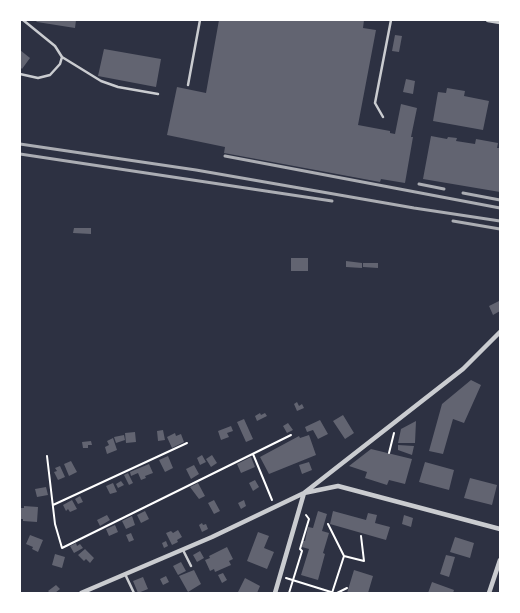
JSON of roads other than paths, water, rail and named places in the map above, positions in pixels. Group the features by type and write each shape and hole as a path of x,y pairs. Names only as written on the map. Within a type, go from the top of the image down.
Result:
{"street":[{"path":"488,20 500,22"},
{"path":"81,593 183,550 304,492 463,369 500,332"},
{"path":"304,492 338,486 500,529"},
{"path":"275,593 304,492"},
{"path":"489,593 500,560"}],"lane":[{"path":"22,20 55,46 62,57 101,81 118,87 158,94"},
{"path":"188,85 200,20"},
{"path":"383,117 375,103 390,20"},
{"path":"20,74 38,78 50,74 60,64 62,57"},
{"path":"183,550 191,566"},
{"path":"125,574 134,593"}],"railway":[{"path":"20,144 196,170 500,221"},
{"path":"20,154 332,201"},
{"path":"225,156 500,208"},
{"path":"419,184 444,189"},
{"path":"463,193 500,200"},
{"path":"453,221 500,229"}]}
